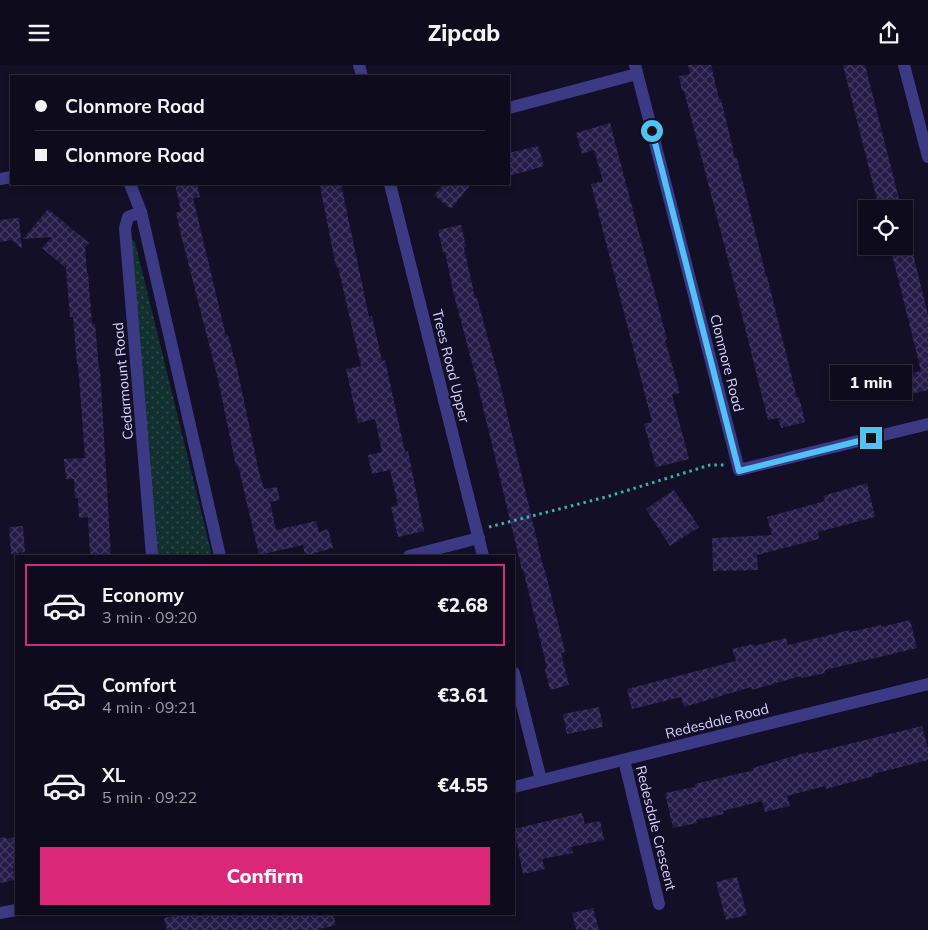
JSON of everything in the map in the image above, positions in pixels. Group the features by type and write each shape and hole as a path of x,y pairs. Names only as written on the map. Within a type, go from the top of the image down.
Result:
{"street":[{"path":"904,65 928,157"},
{"name":"Clonmore Road","path":"510,108 636,70 739,471"},
{"path":"130,185 140,212 220,555"},
{"name":"Trees Road Upper","path":"390,185 484,555"},
{"name":"Cedarmount Road","path":"140,212 128,217 125,228 152,555"},
{"path":"739,471 928,424"},
{"path":"418,555 447,552 479,538"},
{"path":"515,682 519,717 541,780"},
{"name":"Redesdale Road","path":"515,787 928,684"},
{"name":"Redesdale Crescent","path":"624,760 659,904"},
{"path":"0,913 15,910"}],"path":[{"path":"479,538 487,528 606,497 710,465 727,465 739,471"}],"green space":[{"path":"130,237 135,242 212,555 157,555"}],"building":[{"path":"688,65 711,65 735,158 737,158 797,398 799,397 805,422 781,428 778,418 768,420 684,91 682,91 679,76 690,74"},
{"path":"843,65 865,65 899,199 877,200"},
{"path":"610,123 680,393 672,395 689,459 656,467 644,424 652,422 591,184 603,181 594,150 582,154 576,133"},
{"path":"538,146 544,166 510,176 510,153"},
{"path":"175,185 197,185 200,197 193,198 226,336 228,335 238,373 259,472 264,489 277,487 280,500 270,502 276,530 316,521 319,532 328,529 333,548 305,555 303,545 259,555 238,465 236,466 218,379 180,231 176,213 181,211"},
{"path":"341,185 369,317 372,316 382,361 385,360 405,452 408,451 424,531 398,537 391,507 398,505 390,470 372,474 368,455 382,452 375,419 358,423 346,369 361,366 338,267 336,267 320,186"},
{"path":"443,185 470,185 451,209 434,195"},
{"path":"48,209 89,243 85,248 92,324 95,324 100,369 111,555 90,555 88,517 79,518 78,498 75,498 74,479 66,479 64,459 85,458 78,364 73,317 70,317 66,268 42,248 52,237 23,239"},
{"path":"19,218 22,249 12,240 0,242 0,220"},
{"path":"461,225 475,298 477,298 498,375 565,652 561,653 569,685 550,690 545,669 547,668 523,569 438,230"},
{"path":"913,254 928,315 928,390 903,396 899,376 921,371 892,255"},
{"path":"867,483 875,517 818,532 819,539 757,555 758,570 713,571 712,538 772,535 767,517 825,501 823,496"},
{"path":"674,490 699,527 670,546 646,509"},
{"path":"23,526 25,552 11,554 9,527"},
{"path":"910,620 917,648 825,670 825,673 802,678 801,676 752,690 751,687 684,707 681,697 632,709 627,689 736,661 732,649 786,638 788,645 850,630 850,632 881,625 881,627"},
{"path":"599,707 603,727 567,734 563,714"},
{"path":"922,726 928,748 928,760 873,774 874,776 826,789 825,786 787,796 790,806 765,812 762,801 723,811 724,814 696,820 697,823 673,828 665,793 695,787 695,784 754,770 753,768 808,752 808,754"},
{"path":"582,813 585,824 600,821 604,840 571,847 573,853 542,859 545,869 523,874 515,829"},
{"path":"15,837 15,867 13,868 15,880 0,883 0,838"},
{"path":"737,877 747,915 726,920 716,882"},
{"path":"593,908 599,930 576,930 572,913"},
{"path":"178,915 333,915 336,925 316,930 167,930 164,918"}],"route":[{"path":"652,131 739,471 871,438"}]}
